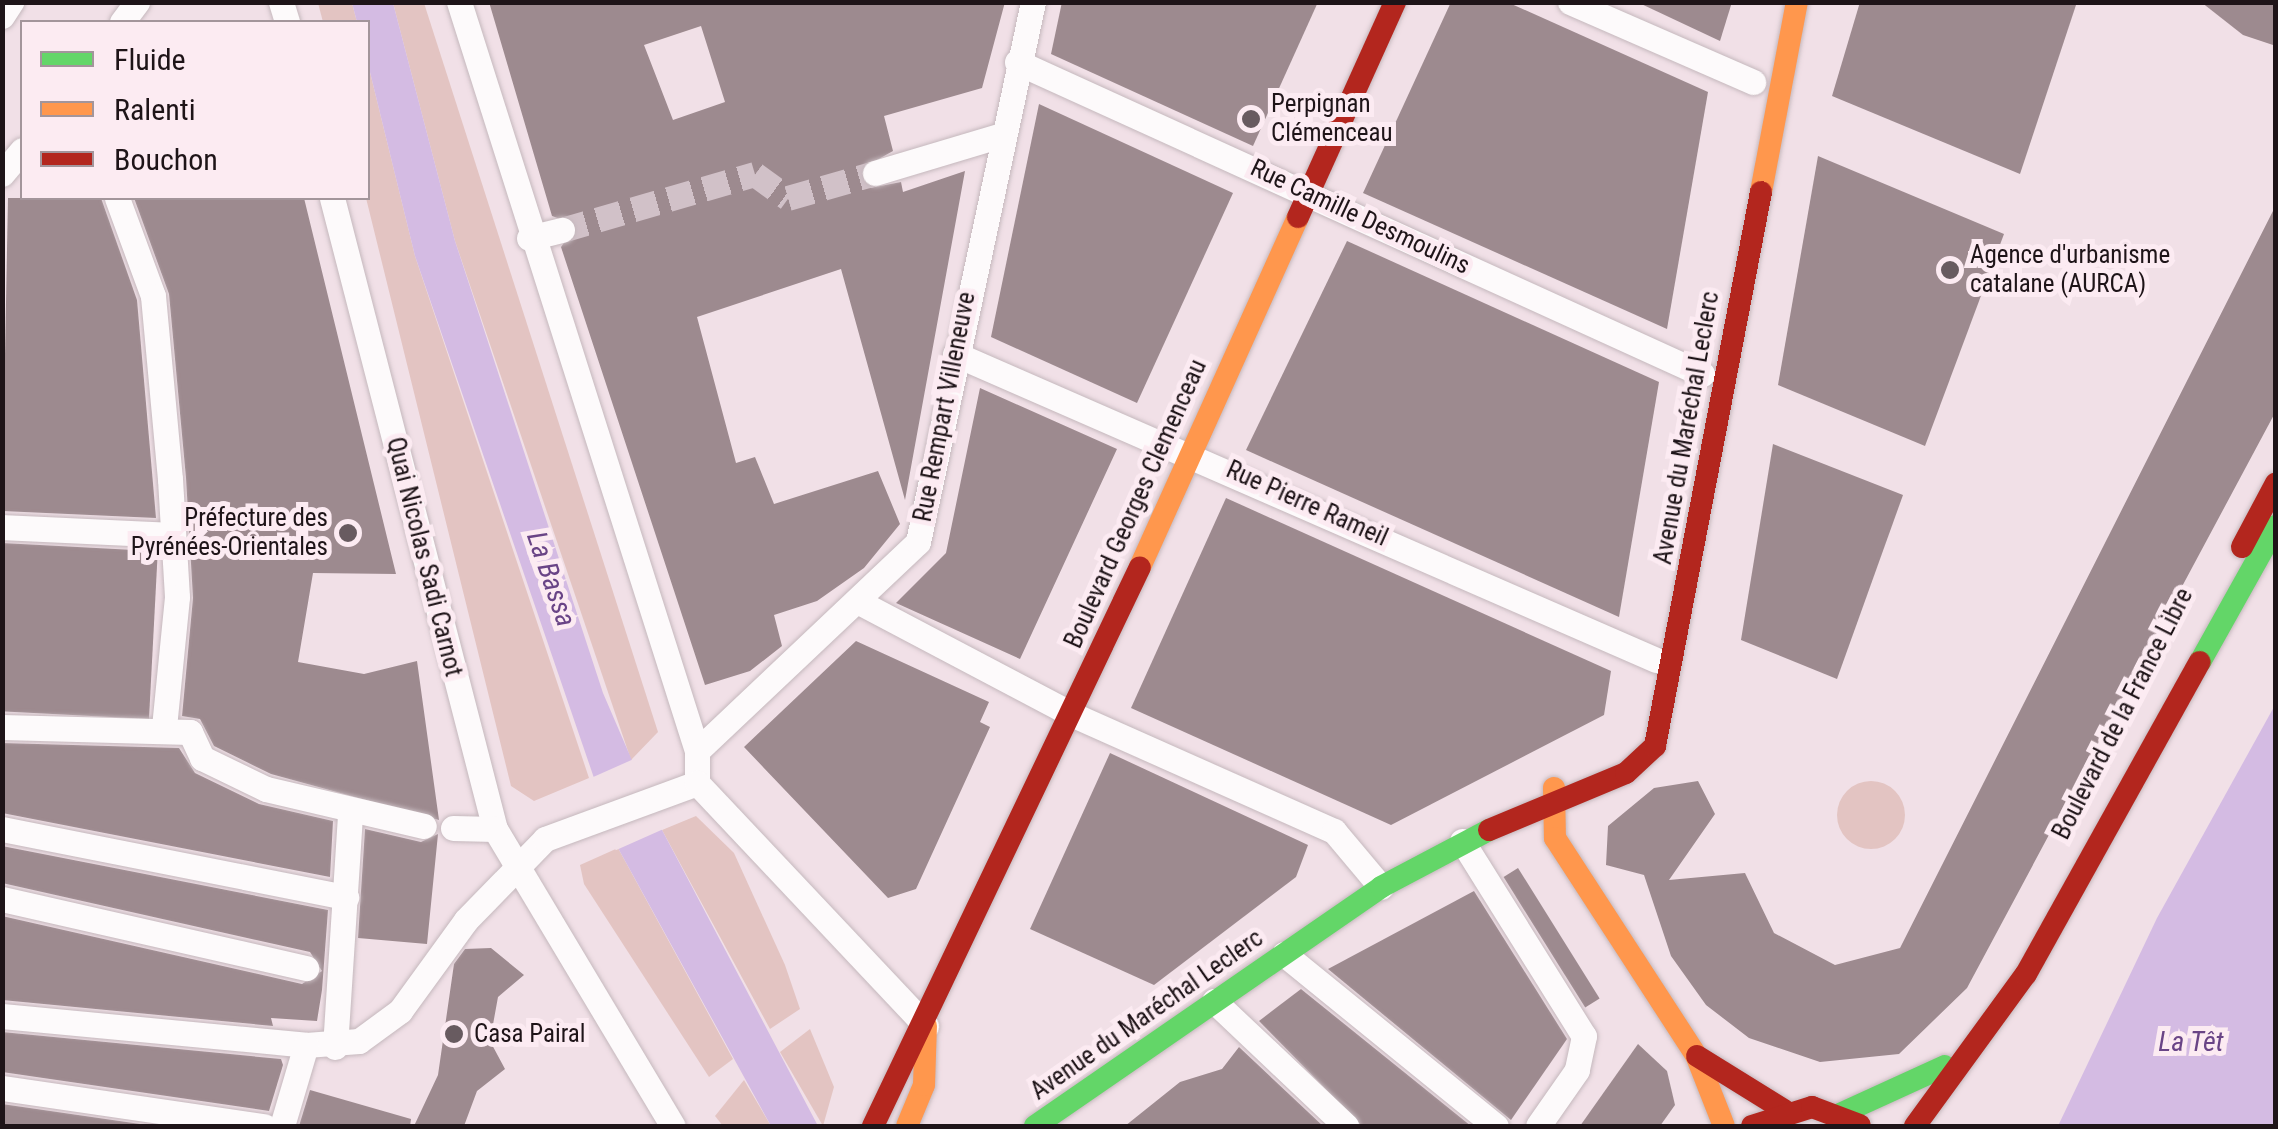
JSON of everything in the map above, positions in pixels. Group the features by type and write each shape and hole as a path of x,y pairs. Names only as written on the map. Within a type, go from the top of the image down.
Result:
{"main road":[{"name":"Boulevard Georges Clemenceau","path":"926,1026 1395,2"},
{"name":"Avenue du Maréchal Leclerc","path":"1035,1126 1381,887 1462,841 1554,808 1552,788 1628,746 1644,720 1665,662 1777,2"},
{"name":"Avenue du Maréchal Leclerc","path":"1712,378 1746,121 1797,2"},
{"name":"Boulevard de la France Libre","path":"2026,974 2127,758 2276,483"},
{"name":"Boulevard de la France Libre","path":"1915,1126 2026,974 2276,526"},
{"path":"1554,808 1556,838 1696,1055 1724,1126"},
{"path":"873,1126 896,1064 926,1026"},
{"path":"907,1126 924,1085 926,1026"},
{"name":"Boulevard de la France Libre","path":"1840,1114 1903,1092 1964,1054"},
{"path":"1696,1055 1784,1110 1840,1114 1862,1126"},
{"path":"1752,1126 1784,1110"}],"street":[{"path":"2,16 11,2"},
{"name":"Rue Rempart Villeneuve","path":"697,752 918,542 998,136 1033,2"},
{"path":"1570,2 1763,86"},
{"path":"462,3 529,238 697,752 687,784"},
{"name":"Rue Camille Desmoulins","path":"1017,62 1712,378"},
{"path":"875,173 998,136"},
{"path":"2,174 20,152"},
{"path":"117,200 153,296 177,597 164,728"},
{"name":"Quai Nicolas Sadi Carnot","path":"333,200 495,829 673,1126"},
{"path":"529,238 562,230"},
{"name":"Rue Pierre Rameil","path":"956,354 1188,450 1665,662"},
{"path":"2,527 172,535"},
{"path":"857,601 1071,714 1334,831 1381,887"},
{"path":"2,728 164,728 190,732 202,758 230,773 350,814 424,826"},
{"path":"687,784 926,1026"},
{"path":"2,1016 335,1046 400,1011 466,920 545,840 687,784"},
{"path":"335,1046 324,973 346,897 350,814"},
{"path":"453,828 495,829"},
{"path":"2,829 346,897"},
{"path":"1462,841 1584,1036 1577,1070 1538,1126"},
{"path":"2,898 324,973"},
{"path":"1284,954 1496,1126"},
{"path":"1214,1002 1245,1040 1346,1126"},
{"path":"282,1126 306,1045"},
{"path":"2,1088 264,1126"}],"shaded area":[{"path":"318,3 352,3 356,20 322,20"},
{"path":"393,3 424,3 658,732 631,760 455,241"},
{"path":"370,72 415,256 589,778 534,801 511,786 366,200 370,200"},
{"path":"1871,781 1884,783 1895,791 1903,802 1903,828 1895,839 1884,847 1871,849 1858,847 1847,839 1839,828 1837,815 1839,802 1847,791 1858,783"},
{"path":"696,816 734,853 785,965 800,1009 770,1029 662,830"},
{"path":"618,848 733,1059 709,1077 584,884 580,865"},
{"path":"810,1029 834,1087 823,1126 780,1052"},
{"path":"744,1080 771,1126 723,1126 715,1116"}],"water":[{"name":"La Bassa","path":"352,3 393,3 455,241 603,693 662,830 818,1126 771,1126 618,848 415,256 370,72 370,20 356,20"},
{"name":"La Têt","path":"2275,705 2275,1126 2058,1126 2157,918"}],"pier":[{"path":"636,758 667,827 616,850 585,781"}],"building":[{"path":"489,2 1005,2 982,88 884,116 893,151 859,170 870,188 901,182 903,192 965,171 905,500 841,269 697,317 736,463 755,457 774,504 878,471 900,524 864,568 817,601 774,615 782,646 750,671 705,685 561,247 577,225 552,216","holes":["701,26 725,102 673,120 644,45"]},
{"path":"1062,2 1318,2 1253,146 1051,54"},
{"path":"1451,2 1507,2 1708,92 1667,329 1363,193"},
{"path":"1637,2 1732,2 1720,41"},
{"path":"1860,2 2077,2 2020,174 1832,96"},
{"path":"2201,2 2276,2 2276,46 2243,35"},
{"path":"1039,104 1233,193 1137,403 991,337"},
{"path":"1818,156 2004,234 1925,446 1778,385"},
{"path":"8,198 102,200 137,300 156,518 2,511"},
{"path":"135,200 304,200 396,574 313,573 298,662 364,674 417,661 439,820 271,774 214,746 200,719 182,716 193,598 169,294"},
{"path":"2276,205 2276,411 1967,988 1899,1054 1820,1062 1749,1038 1706,1005 1671,956 1644,875 1606,865 1608,826 1654,788 1698,781 1715,814 1669,880 1745,873 1774,933 1835,965 1900,948"},
{"path":"1347,241 1659,382 1619,617 1246,450"},
{"path":"980,388 1117,449 1020,659 896,603 946,553"},
{"path":"1773,444 1903,495 1837,679 1741,640"},
{"path":"1226,498 1611,671 1604,715 1391,825 1131,708"},
{"path":"2,543 158,551 149,719 2,711"},
{"path":"856,641 989,702 980,722 990,727 916,889 888,898 744,747"},
{"path":"2,743 179,748 195,773 259,804 333,821 330,877 2,813"},
{"path":"1110,753 1308,845 1296,877 1154,985 1030,929"},
{"path":"365,829 421,842 438,834 427,944 358,938"},
{"path":"2,846 328,910 322,990 317,1021 271,1018 273,1026 2,1000 2,916 302,984 322,971 310,952 2,883"},
{"path":"1518,868 1600,999 1585,1008 1504,877"},
{"path":"1474,891 1567,1039 1511,1120 1328,969"},
{"path":"491,948 524,975 498,997 490,1041 505,1069 477,1091 464,1126 414,1126 438,1075 454,964 465,949"},
{"path":"1301,989 1471,1126 1362,1126 1259,1021"},
{"path":"2,1032 281,1059 283,1065 269,1111 2,1072"},
{"path":"1638,1044 1667,1071 1675,1105 1660,1126 1580,1126"},
{"path":"1239,1047 1323,1126 1125,1126 1180,1082 1222,1069"},
{"path":"310,1090 411,1119 410,1126 299,1126"},
{"path":"2,1104 154,1126 2,1126"}],"tunnel":[{"path":"562,230 755,174 788,198 875,173"}],"traffic: fast":[{"path":"2200,662 2276,526"},
{"path":"1035,1126 1381,887 1489,830"},
{"path":"1840,1114 1945,1066"}],"traffic: slow":[{"path":"1761,192 1797,2"},
{"path":"1140,567 1298,217"},
{"path":"1554,788 1555,838 1696,1055 1724,1126"},
{"path":"907,1126 924,1085 926,1026"}],"traffic: jam":[{"path":"1298,217 1395,2"},
{"path":"1489,830 1626,773 1655,746 1761,192"},
{"path":"2242,547 2276,483"},
{"path":"873,1126 1140,567"},
{"path":"1915,1126 2026,974 2200,662"},
{"path":"1697,1056 1784,1110"},
{"path":"1752,1126 1812,1107 1860,1125"}],"place":[{"name":"Perpignan Clémenceau","path":"1251,119"},
{"name":"Agence d'urbanisme catalane (AURCA)","path":"1950,270"},
{"name":"Préfecture des Pyrénées-Orientales","path":"348,533"},
{"name":"Casa Pairal","path":"454,1034"}]}
